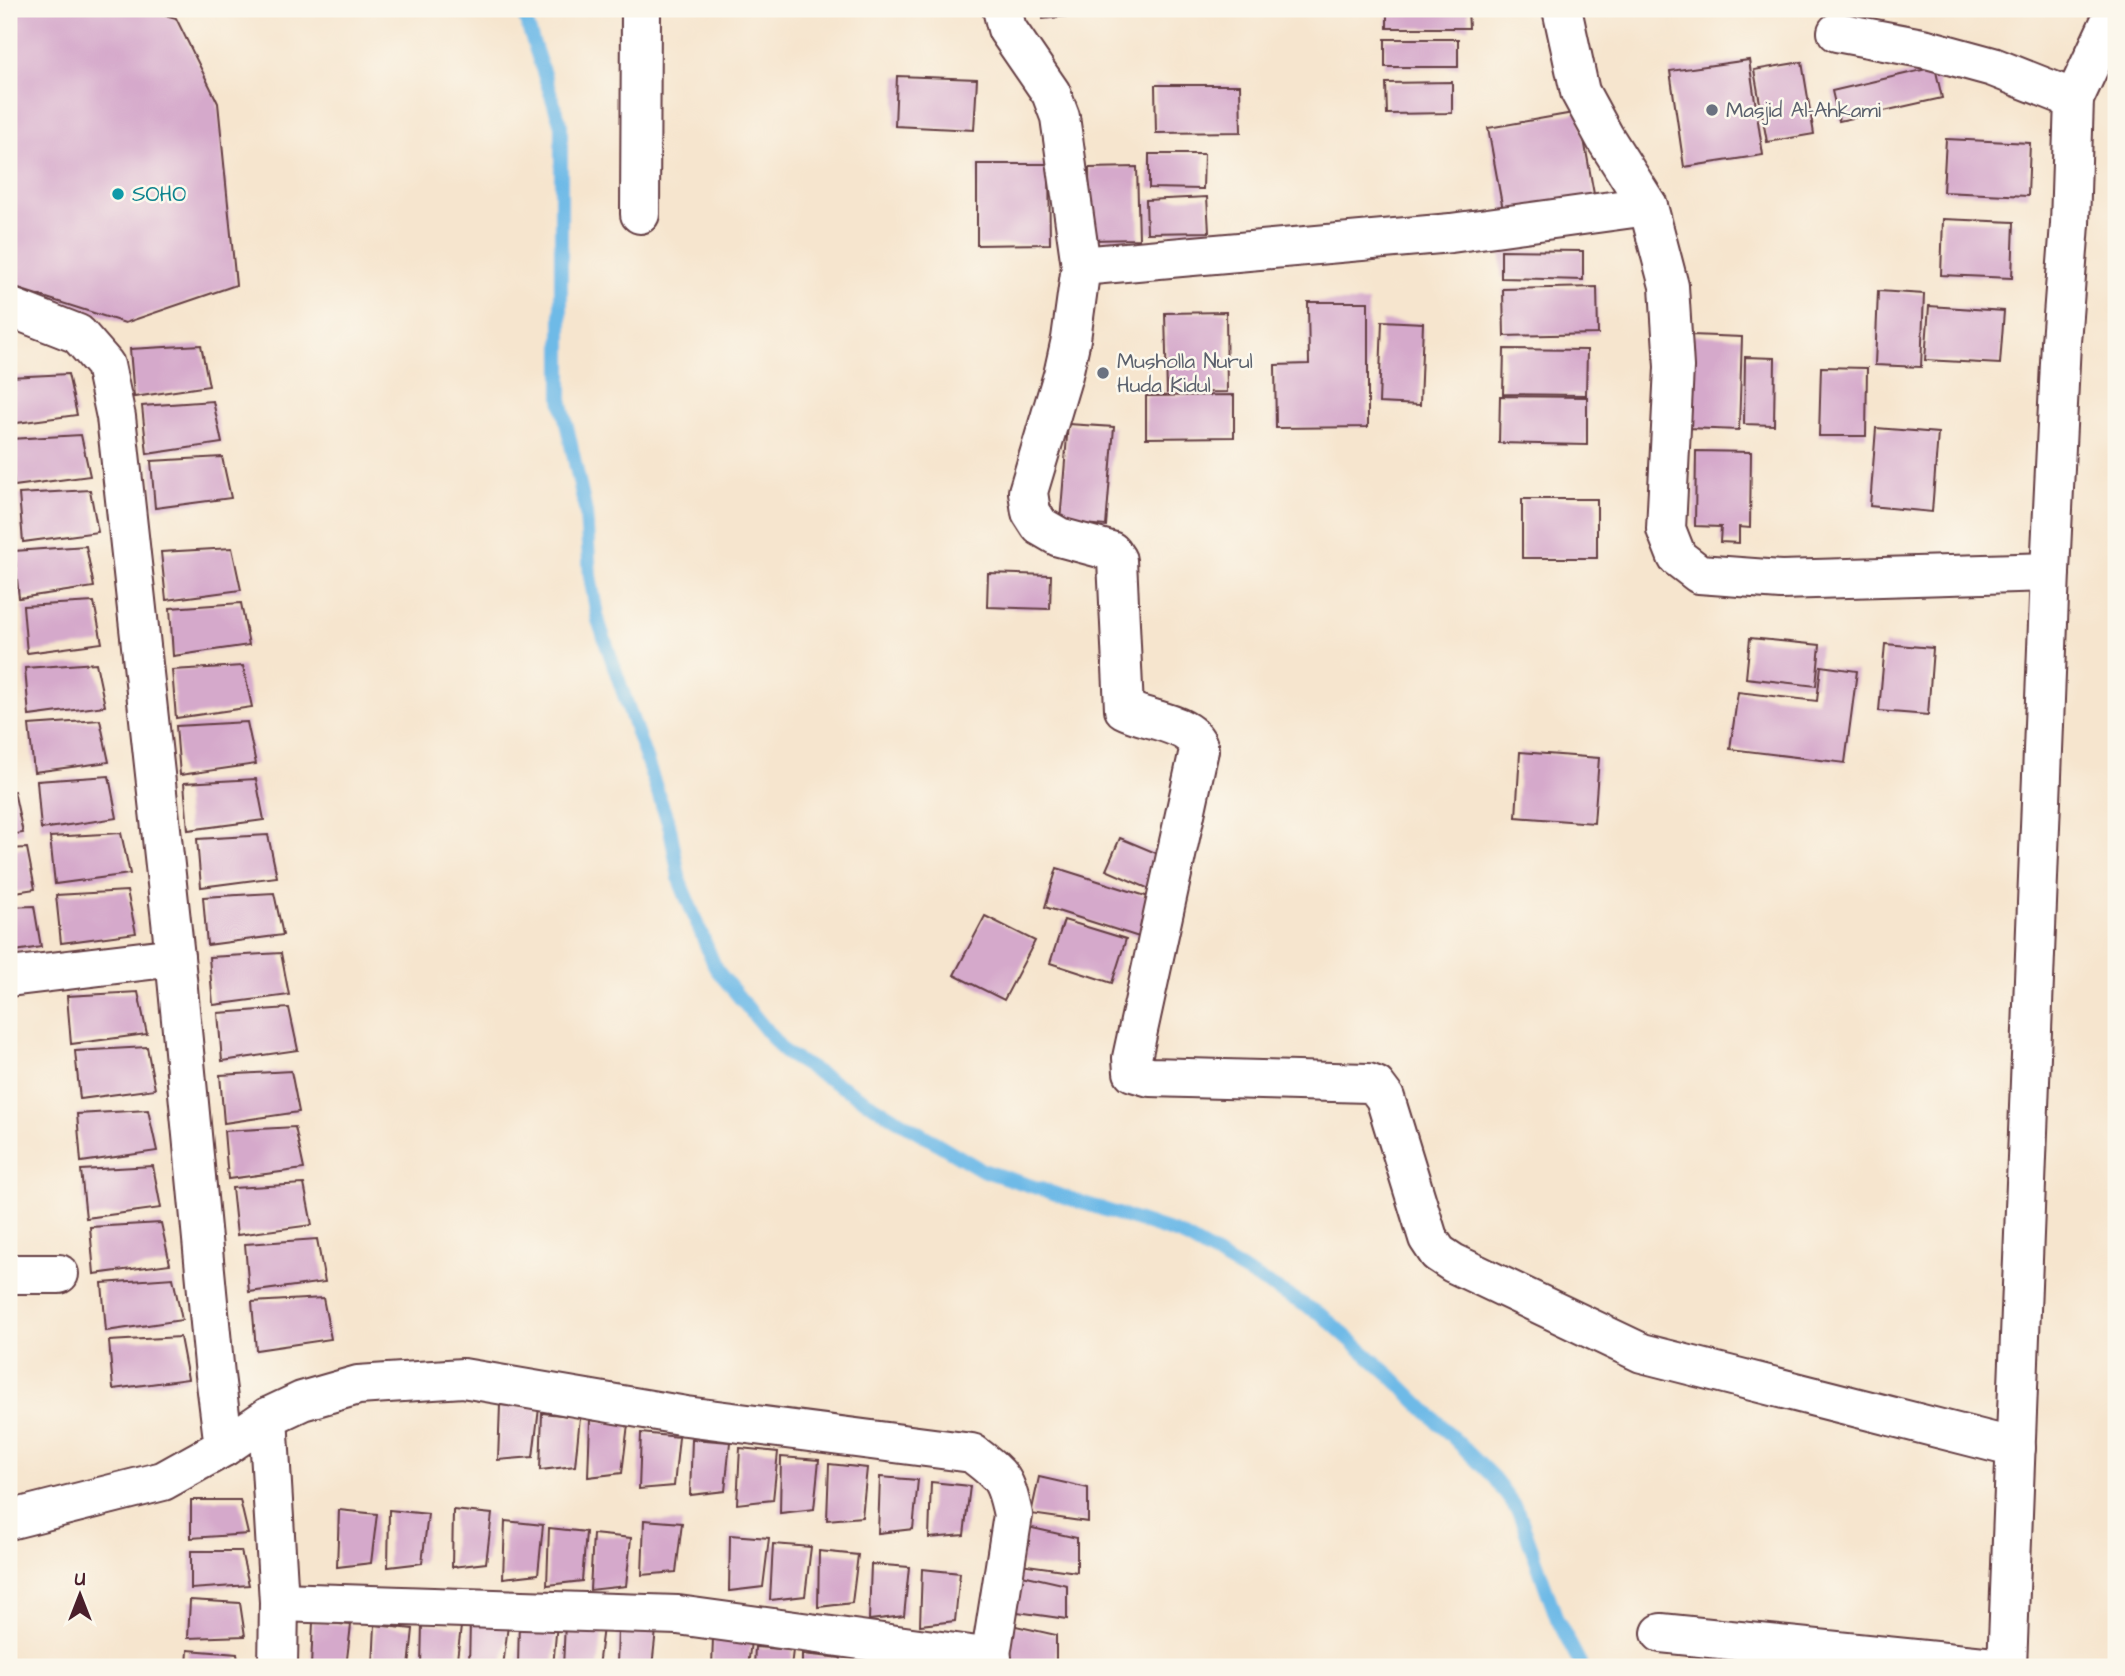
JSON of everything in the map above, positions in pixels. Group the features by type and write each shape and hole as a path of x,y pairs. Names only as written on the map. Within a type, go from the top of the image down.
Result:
{"street":[{"path":"640,214 641,9"},
{"path":"1002,9 1007,29 1051,93 1060,117 1081,265 1063,375 1028,492 1031,512 1040,526 1059,537 1111,551 1115,555 1125,709 1188,731 1196,740 1199,750 1132,1058 1133,1072 1150,1077 1368,1083 1376,1086 1385,1098 1428,1238 1438,1252 1453,1263 1642,1353 2016,1448"},
{"path":"1562,9 1580,92 1648,206 1669,286 1674,367 1667,529 1677,557 1699,574 1781,580 2050,572"},
{"path":"2007,1667 2050,572 2061,342 2070,224 2074,99 2116,9"},
{"path":"1837,32 1927,49 1993,66 2074,99"},
{"path":"1081,265 1451,233 1648,206"},
{"path":"9,307 78,334 106,365 116,417 175,957 224,1447"},
{"path":"9,977 175,957"},
{"path":"9,1274 58,1274"},
{"path":"9,1520 163,1481 224,1447 268,1417 302,1401 358,1385 463,1378 686,1416 972,1453 1001,1476 1009,1493 1013,1515 990,1662 678,1615 279,1602"},
{"path":"268,1417 279,1602 278,1667"},
{"path":"1661,1633 1994,1667"}],"building":[{"name":"SOHO","path":"9,9 143,9 176,18 218,103 236,285 125,323 9,286"},
{"path":"1042,9 1094,9 1095,13 1043,19"},
{"path":"1387,9 1468,9 1469,28 1387,28"},
{"path":"1385,39 1458,39 1458,67 1385,67"},
{"path":"1749,60 1763,155 1684,167 1670,71"},
{"path":"1802,62 1814,134 1767,142 1754,70"},
{"path":"1935,67 1942,98 1839,121 1832,91"},
{"path":"897,76 977,79 974,130 895,126"},
{"path":"1452,82 1452,113 1387,114 1386,83"},
{"path":"1155,85 1240,85 1241,132 1156,133"},
{"path":"1579,112 1596,205 1505,221 1488,128"},
{"path":"1946,139 2030,143 2028,196 1943,192"},
{"path":"1149,154 1204,154 1203,189 1149,188"},
{"path":"977,164 1049,164 1050,244 977,245"},
{"path":"1137,167 1139,239 1090,240 1089,168"},
{"path":"1207,197 1209,232 1147,233 1146,200"},
{"path":"1943,219 2014,222 2012,278 1941,275"},
{"path":"1501,250 1583,251 1583,280 1501,278"},
{"path":"1597,287 1598,334 1504,336 1503,289"},
{"path":"1878,291 1924,294 1921,367 1875,365"},
{"path":"1308,302 1368,302 1368,427 1276,428 1275,365 1309,364"},
{"path":"1929,306 2004,311 2000,364 1925,360"},
{"path":"1226,312 1227,392 1167,393 1165,313"},
{"path":"1382,321 1423,323 1420,405 1379,403"},
{"path":"1691,335 1742,337 1739,430 1688,428"},
{"path":"201,345 209,386 134,397 130,349"},
{"path":"1504,349 1587,350 1586,395 1503,394"},
{"path":"1745,357 1775,358 1774,425 1744,424"},
{"path":"1821,367 1867,368 1866,436 1819,436"},
{"path":"68,374 77,415 9,424 9,377"},
{"path":"1234,395 1234,437 1146,438 1146,396"},
{"path":"1500,396 1587,397 1587,445 1499,443"},
{"path":"213,401 222,443 147,454 142,406"},
{"path":"1068,424 1114,427 1106,526 1060,522"},
{"path":"1876,428 1938,433 1932,512 1870,506"},
{"path":"81,435 90,476 14,486 10,439"},
{"path":"1696,451 1751,452 1750,528 1739,527 1739,543 1720,542 1721,527 1695,526"},
{"path":"222,457 231,498 155,508 151,461"},
{"path":"90,490 98,532 23,542 19,494"},
{"path":"1522,499 1597,499 1597,558 1522,558"},
{"path":"86,546 94,587 19,598 14,551"},
{"path":"232,548 241,590 166,600 161,552"},
{"path":"988,573 1051,575 1050,609 987,607"},
{"path":"94,602 102,643 27,653 23,606"},
{"path":"241,603 249,645 173,656 170,608"},
{"path":"1750,638 1820,645 1816,686 1746,678"},
{"path":"1885,644 1933,648 1928,715 1879,711"},
{"path":"96,663 105,706 29,716 25,668"},
{"path":"243,666 252,707 176,718 172,670"},
{"path":"1821,666 1857,671 1845,763 1730,749 1738,692 1817,701"},
{"path":"100,720 109,762 34,772 29,725"},
{"path":"247,722 256,764 180,775 176,726"},
{"path":"1520,752 1599,758 1594,823 1516,817"},
{"path":"109,776 117,818 41,829 37,781"},
{"path":"256,779 264,820 188,830 184,783"},
{"path":"9,791 14,791 23,833 9,835"},
{"path":"121,833 130,874 55,884 50,837"},
{"path":"268,835 277,877 201,887 197,839"},
{"path":"1120,838 1168,858 1154,891 1106,870"},
{"path":"27,848 35,889 9,893 9,849"},
{"path":"1057,868 1152,898 1139,937 1045,907"},
{"path":"127,891 136,933 61,943 56,895"},
{"path":"274,893 283,935 207,945 203,897"},
{"path":"34,906 41,947 9,952 9,907"},
{"path":"985,916 1035,941 1004,1000 954,975"},
{"path":"1064,920 1126,939 1112,983 1050,963"},
{"path":"281,953 289,995 213,1005 209,957"},
{"path":"138,992 147,1034 71,1044 67,996"},
{"path":"289,1008 298,1050 222,1061 218,1013"},
{"path":"147,1047 155,1089 80,1099 75,1051"},
{"path":"291,1071 299,1112 224,1123 220,1075"},
{"path":"148,1110 157,1151 81,1162 77,1114"},
{"path":"295,1127 304,1169 228,1179 224,1131"},
{"path":"153,1166 161,1208 86,1218 81,1170"},
{"path":"304,1184 312,1225 237,1235 232,1188"},
{"path":"161,1223 170,1264 94,1274 90,1227"},
{"path":"317,1239 325,1282 249,1292 245,1244"},
{"path":"173,1278 182,1320 106,1331 102,1283"},
{"path":"323,1298 331,1339 256,1350 252,1302"},
{"path":"180,1337 188,1379 113,1389 109,1341"},
{"path":"500,1405 539,1408 533,1457 498,1460"},
{"path":"542,1413 580,1417 575,1466 540,1470"},
{"path":"590,1420 628,1424 622,1473 588,1477"},
{"path":"641,1433 679,1437 674,1486 639,1489"},
{"path":"692,1439 730,1442 725,1491 690,1495"},
{"path":"740,1448 778,1452 773,1500 737,1504"},
{"path":"781,1457 819,1460 814,1509 780,1513"},
{"path":"829,1464 867,1468 862,1517 827,1520"},
{"path":"880,1477 918,1480 913,1529 878,1533"},
{"path":"1039,1477 1088,1488 1088,1522 1031,1514"},
{"path":"931,1482 970,1486 964,1535 929,1538"},
{"path":"191,1500 240,1500 248,1534 191,1538"},
{"path":"339,1510 377,1514 371,1563 337,1567"},
{"path":"389,1510 428,1514 422,1563 388,1567"},
{"path":"453,1510 492,1514 486,1563 452,1567"},
{"path":"644,1520 682,1523 676,1572 642,1575"},
{"path":"505,1521 543,1525 538,1574 503,1578"},
{"path":"1028,1527 1077,1538 1077,1572 1020,1564"},
{"path":"549,1528 586,1532 582,1581 547,1585"},
{"path":"593,1534 631,1538 626,1586 590,1590"},
{"path":"730,1535 769,1538 763,1587 729,1591"},
{"path":"773,1544 811,1547 805,1596 770,1600"},
{"path":"191,1551 241,1551 249,1585 191,1589"},
{"path":"819,1551 858,1555 852,1603 818,1607"},
{"path":"871,1564 909,1567 904,1616 869,1620"},
{"path":"922,1569 960,1573 955,1621 920,1625"},
{"path":"1018,1574 1067,1585 1067,1619 1010,1611"},
{"path":"190,1600 240,1603 245,1636 188,1638"},
{"path":"519,1619 557,1623 553,1667 518,1667"},
{"path":"470,1621 508,1625 503,1667 469,1667"},
{"path":"313,1622 351,1625 346,1667 311,1667"},
{"path":"422,1623 461,1627 456,1667 421,1667"},
{"path":"565,1623 603,1627 598,1667 563,1667"},
{"path":"1007,1624 1056,1635 1056,1667 999,1661"},
{"path":"375,1625 413,1629 409,1667 373,1667"},
{"path":"618,1627 656,1630 652,1667 617,1667"},
{"path":"713,1637 751,1641 748,1667 712,1667"},
{"path":"755,1647 793,1650 791,1667 754,1667"},
{"path":"188,1650 237,1654 239,1667 187,1667"},
{"path":"802,1654 841,1658 840,1667 802,1667"}],"waterway":[{"path":"522,9 561,125 561,399 586,513 590,576 598,620 670,828 680,882 716,969 785,1053 982,1170 1179,1234 1322,1315 1391,1376 1494,1478 1519,1513 1557,1619 1582,1667"}],"place":[{"name":"Masjid Al-Ahkami","path":"1712,110"},
{"name":"SOHO","path":"118,194"},
{"name":"Musholla Nurul Huda Kidul","path":"1103,373"}]}
